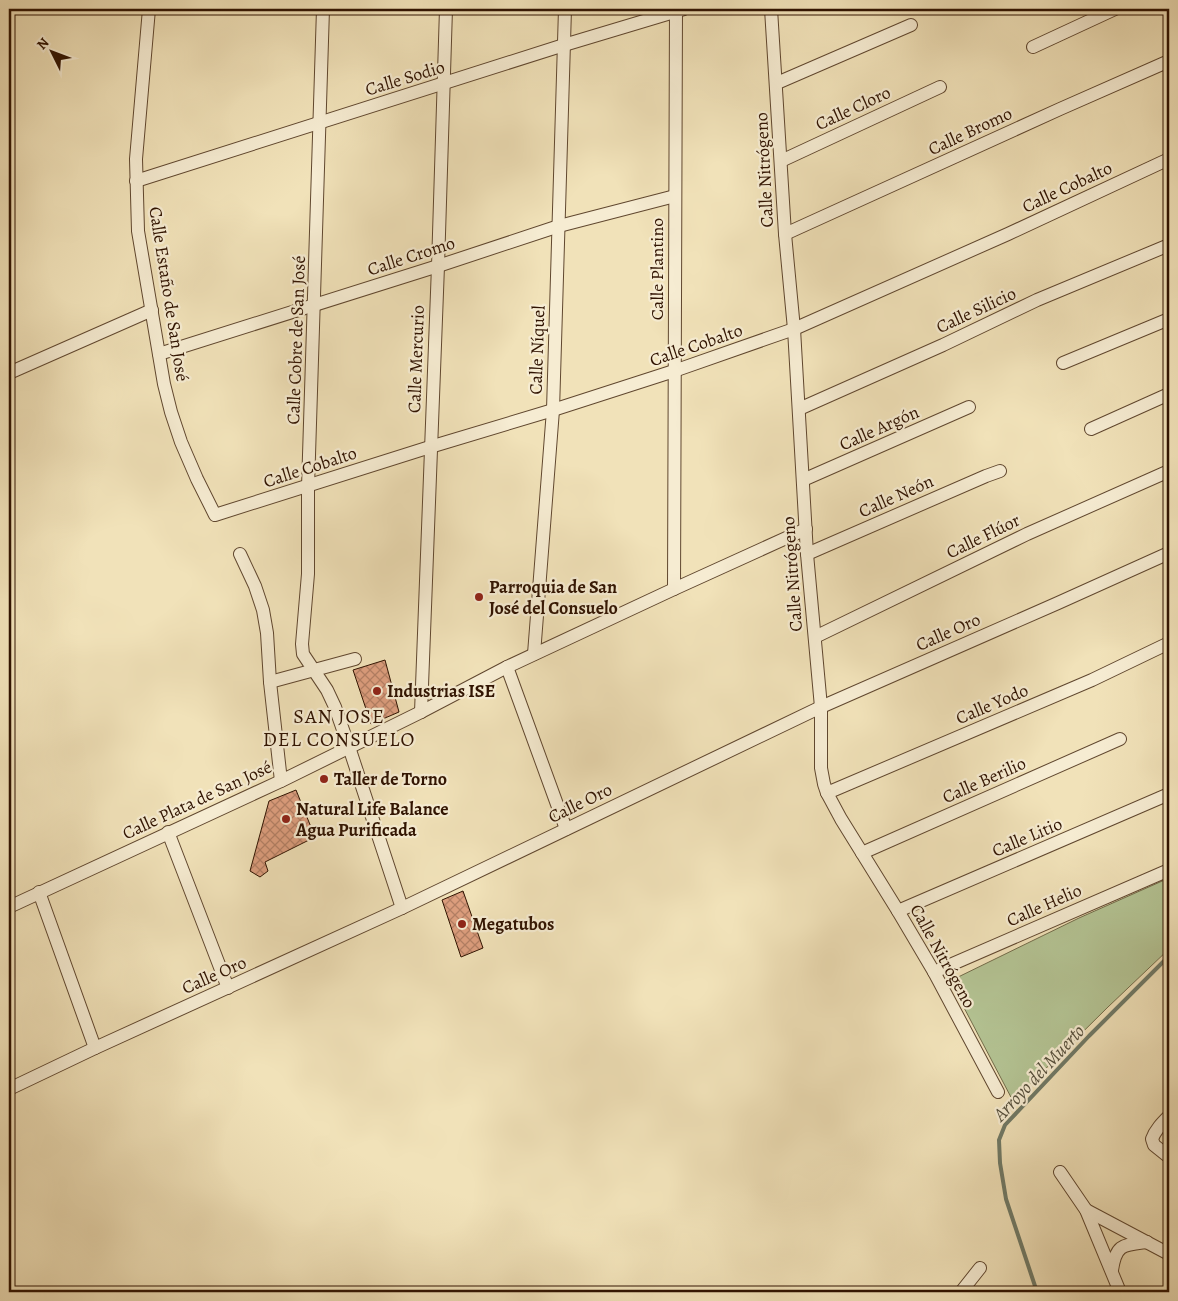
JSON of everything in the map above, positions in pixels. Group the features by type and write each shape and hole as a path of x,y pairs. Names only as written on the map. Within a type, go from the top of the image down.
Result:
{"street":[{"name":"Calle Estaño de San José","path":"149,9 138,126 136,181 138,231 169,403 197,479 215,515"},
{"name":"Calle Cobre de San José","path":"323,9 308,487 308,574 302,644 303,654 327,690 335,707 402,908"},
{"name":"Calle Mercurio","path":"421,712 446,9"},
{"name":"Calle Níquel","path":"534,654 553,410 565,9"},
{"name":"Calle Sodio","path":"136,181 679,9"},
{"name":"Calle Plantino","path":"674,589 675,196 679,9"},
{"name":"Calle Nitrógeno","path":"771,9 794,329 807,554 820,707 821,768 824,784 841,819 934,972 998,1092"},
{"path":"1033,47 1114,9"},
{"path":"777,82 911,24"},
{"name":"Calle Bromo","path":"786,234 1169,61"},
{"name":"Calle Cloro","path":"781,161 940,87"},
{"name":"Calle Cobalto","path":"215,515 553,410 674,371 794,329 1008,234 1169,159"},
{"name":"Calle Cromo","path":"159,354 559,226 675,196"},
{"name":"Calle Silicio","path":"799,409 943,345 1037,300 1169,245"},
{"path":"9,373 152,310"},
{"path":"1063,363 1169,319"},
{"path":"1091,429 1169,394"},
{"name":"Calle Argón","path":"803,480 969,407"},
{"name":"Calle Neón","path":"807,554 1000,471"},
{"name":"Calle Flúor","path":"815,637 1027,534 1169,471"},
{"name":"Calle Plata de San José","path":"9,907 281,781 421,712 506,667 806,529"},
{"name":"Calle Oro","path":"9,1089 402,908 820,707 1169,553"},
{"path":"240,554 255,586 263,610 281,781"},
{"name":"Calle Yodo","path":"827,793 1092,680 1169,643"},
{"path":"270,682 355,659"},
{"path":"506,667 566,829"},
{"name":"Calle Berilio","path":"862,853 1120,739"},
{"name":"Calle Litio","path":"898,911 1169,794"},
{"path":"168,832 228,988"},
{"name":"Calle Helio","path":"934,972 1169,870"},
{"path":"39,892 95,1048"},
{"path":"1169,1116 1153,1134 1152,1139 1154,1144 1169,1157"},
{"path":"1060,1172 1086,1210 1120,1292"},
{"path":"1086,1210 1169,1254"},
{"path":"1112,1270 1113,1260 1120,1248 1126,1245 1147,1242"},
{"path":"962,1292 980,1268"}],"green space":[{"path":"1169,878 1169,949 1013,1101 950,981 1079,918"}],"building":[{"name":"Industrias ISE","path":"385,660 399,712 371,724 353,670"},
{"name":"Natural Life Balance Agua Purificada","path":"296,790 315,837 265,862 268,871 260,877 250,871 269,801"},
{"name":"Megatubos","path":"463,891 483,948 461,957 442,900"}],"waterway":[{"name":"Arroyo del Muerto","path":"1037,1292 1006,1199 1000,1163 999,1140 1005,1125 1089,1036 1169,956"}],"place":[{"name":"Parroquia de San José del Consuelo","path":"479,597"},
{"name":"Industrias ISE","path":"377,691"},
{"name":"Taller de Torno","path":"324,779"},
{"name":"Natural Life Balance Agua Purificada","path":"286,819"},
{"name":"Megatubos","path":"462,924"}],"district":[{"name":"SAN JOSE DEL CONSUELO","path":"339,728"}]}
